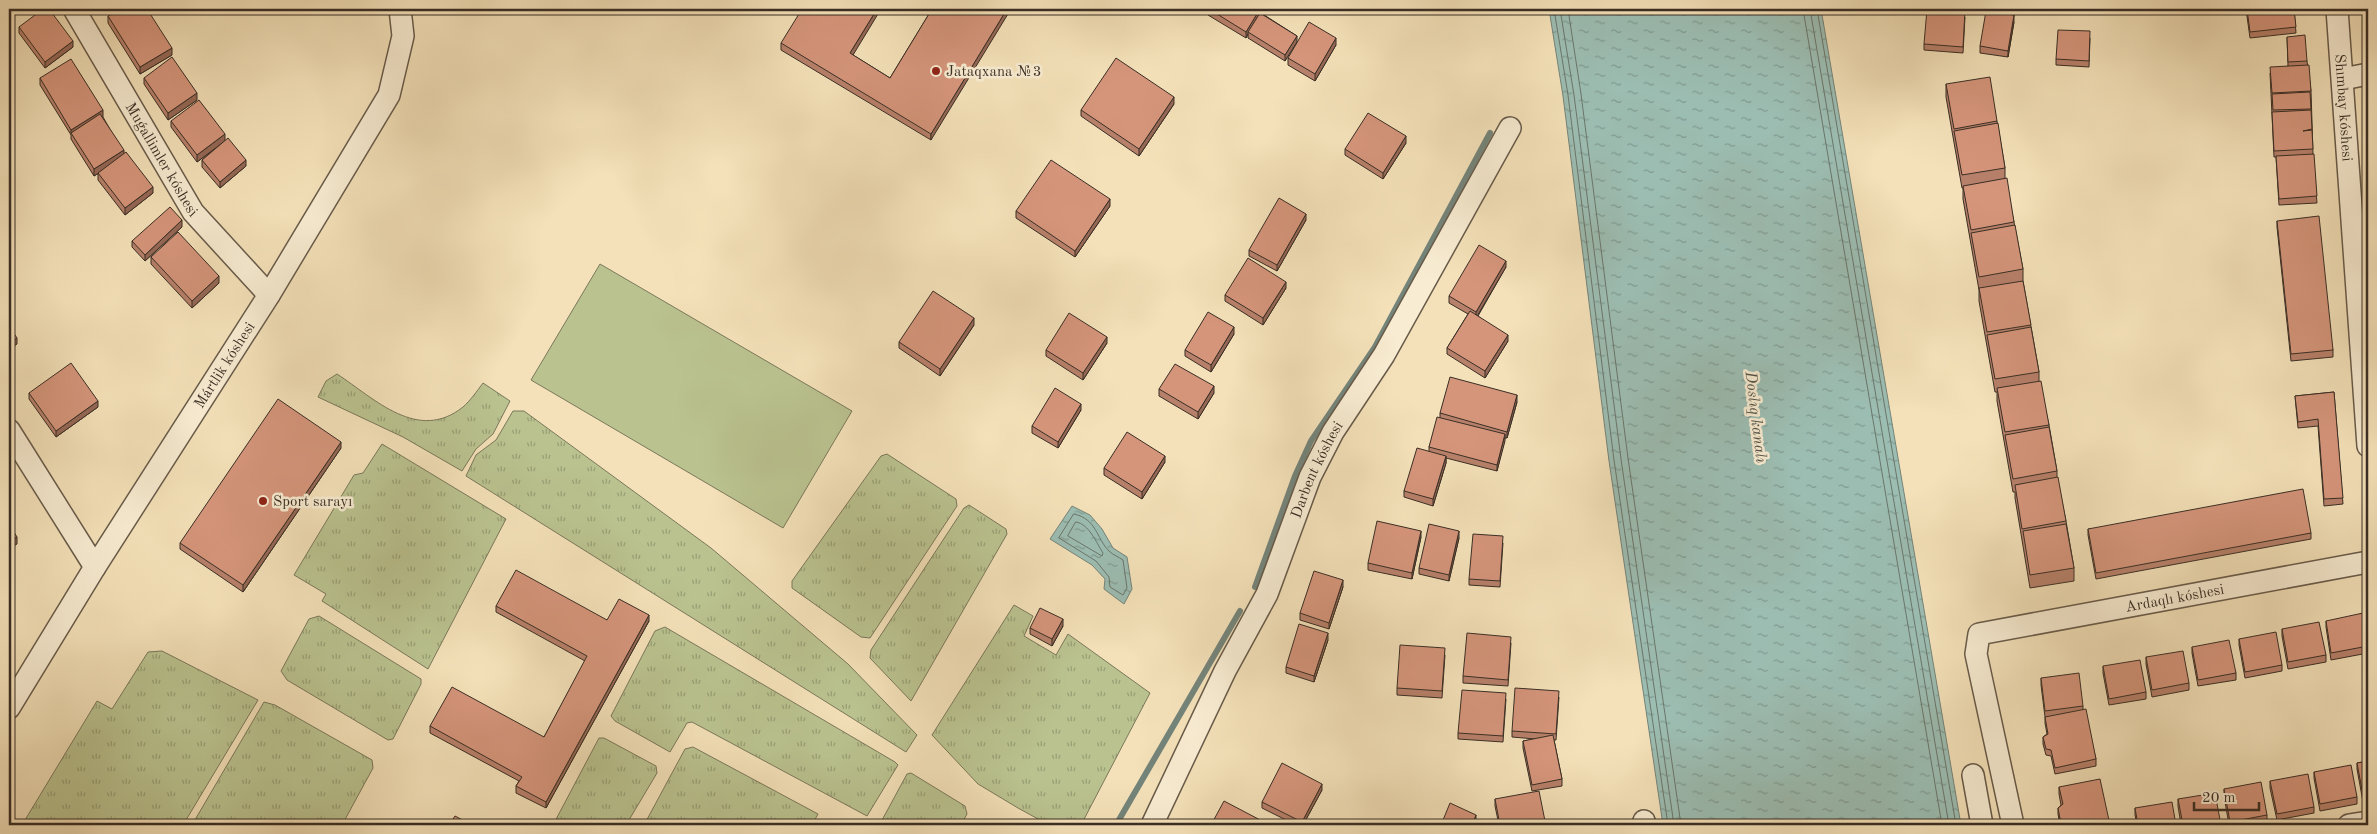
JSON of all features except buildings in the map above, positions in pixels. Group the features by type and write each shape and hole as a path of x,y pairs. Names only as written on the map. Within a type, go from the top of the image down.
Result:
{"street":[{"name":"Muǵallimler kóshesi","path":"74,9 193,212 269,295"},
{"name":"Mártlik kóshesi","path":"9,708 95,566 269,295 389,95 403,36 400,9"},
{"name":"Shımbay kóshesi","path":"2337,9 2363,316 2368,446"},
{"path":"2343,78 2368,74"},
{"name":"Darbent kóshesi","path":"1152,825 1225,671 1267,594 1310,477 1334,432 1384,355 1510,128"},
{"path":"9,430 95,566"},
{"name":"Ardaqlı kóshesi","path":"2013,825 1976,654 1979,634 2368,562"},
{"path":"1973,775 1982,825"},
{"path":"2349,825 2368,822"}],"green space":[{"path":"600,264 852,411 783,528 531,380"},
{"path":"337,374 382,405 413,419 430,421 446,417 463,407 483,383 510,401 493,434 476,449 462,471 403,437 318,397 326,381"},
{"path":"513,411 524,411 711,548 848,664 917,735 906,752 466,476 476,455 496,440"},
{"path":"382,444 506,519 428,669 322,601 326,594 294,575 354,475 363,473"},
{"path":"887,454 956,499 957,506 870,638 861,637 792,588 792,581 881,456"},
{"path":"969,505 1006,529 1007,534 911,701 870,658 871,650 964,508"},
{"path":"1014,605 1033,616 1024,636 1056,655 1068,634 1150,693 1081,825 1049,825 978,784 932,735"},
{"path":"319,616 421,679 421,684 393,739 388,740 287,680 281,671 309,619"},
{"path":"665,627 895,762 898,765 867,816 692,722 687,723 670,752 615,721 611,716 655,631"},
{"path":"162,651 258,700 183,825 35,825 25,820 97,701 112,709 148,652"},
{"path":"264,702 275,705 372,760 373,768 342,825 192,825"},
{"path":"599,738 604,738 656,766 657,773 626,825 553,825"},
{"path":"693,747 818,814 812,825 644,825 685,749"},
{"path":"911,773 965,806 967,814 961,825 883,825 881,822 907,774"}],"water":[{"name":"Doslıq kanalı","path":"1549,9 1821,9 1961,825 1663,825 1609,461 1563,96"},
{"path":"1072,506 1090,515 1102,529 1113,548 1127,557 1132,589 1124,604 1104,589 1105,579 1092,565 1050,539"}],"waterway":[{"path":"1255,587 1295,476 1311,441 1375,347 1490,133"},
{"path":"1116,825 1240,611"}],"place":[{"name":"Jataqxana №3","path":"936,71"},
{"name":"Sport sarayı","path":"263,501"}]}
